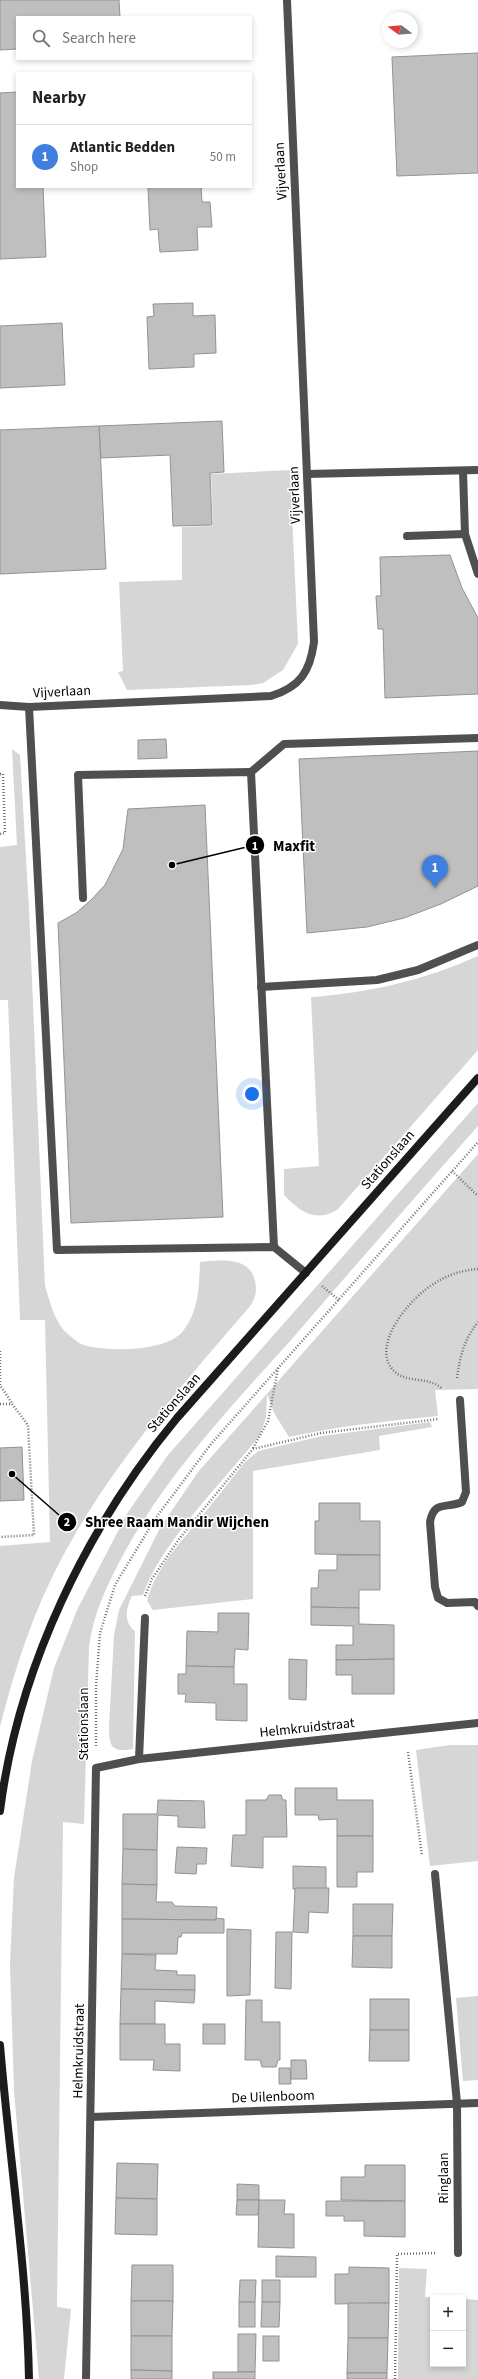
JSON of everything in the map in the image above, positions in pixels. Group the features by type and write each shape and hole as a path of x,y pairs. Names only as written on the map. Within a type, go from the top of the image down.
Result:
{"street":[{"name":"Vijverlaan","path":"0,705 29,707 271,696 288,690 311,662 314,642 287,0"},
{"path":"307,474 478,470"},
{"path":"464,471 465,534 478,574"},
{"path":"407,536 465,534"},
{"path":"29,707 57,1250 274,1247 306,1273"},
{"path":"83,898 78,775 251,772 284,744 478,738"},
{"path":"251,772 274,1247"},
{"path":"261,987 377,980 418,970 478,945"},
{"name":"Stationslaan","path":"0,1811 3,1785 25,1699 65,1596 91,1542 110,1509 153,1448 478,1078"},
{"path":"460,1400 466,1492 462,1502 438,1506 432,1512 430,1522 435,1587 438,1598 447,1603 474,1602 478,1606"},
{"path":"139,1759 145,1618"},
{"name":"Helmkruidstraat","path":"86,2379 96,1768 139,1759 478,1723"},
{"path":"435,1874 457,2103"},
{"path":"0,2046 7,2139 23,2276 29,2379"},
{"name":"Ringlaan","path":"457,2103 458,2253"},
{"name":"De Uilenboom","path":"90,2117 478,2103"}],"path":[{"path":"0,774 2,774 5,834 0,834"},
{"name":"Stationslaan","path":"96,1768 96,1686 100,1633 115,1585 155,1519 211,1444 478,1142"},
{"path":"452,1171 478,1196"},
{"path":"460,1400 437,1384 403,1376 394,1372 388,1363 386,1353 388,1341 404,1312 422,1292 447,1276 466,1270 478,1269"},
{"path":"460,1400 455,1389 460,1355 468,1336 478,1322"},
{"path":"0,1351 0,1385 28,1425 34,1536 0,1537"},
{"path":"145,1618 145,1596 152,1579 179,1539 253,1449 268,1420 278,1368"},
{"path":"253,1449 321,1433 441,1418 460,1400"},
{"path":"0,1404 12,1404"},
{"path":"405,1730 423,1861 435,1874"},
{"path":"395,2379 397,2254 458,2253"}],"shaded area":[{"path":"290,470 298,644 283,670 263,683 252,685 127,690 118,672 123,671 119,582 182,580 182,527 213,526 211,474"},
{"path":"12,749 20,755 29,909 45,1286 51,1306 64,1330 76,1341 82,1344 107,1349 151,1347 175,1338 183,1331 188,1323 197,1298 200,1262 233,1261 241,1263 252,1273 256,1291 251,1305 175,1394 127,1456 83,1520 43,1596 19,1660 0,1727 0,1546 50,1542 45,1320 20,1320 8,1000 0,1000 0,847 17,845"},
{"path":"478,956 478,1050 338,1209 323,1215 316,1215 309,1214 296,1206 284,1195 284,1169 319,1166 311,997 375,989 396,984 438,972"},
{"path":"478,1103 478,1126 222,1417 180,1469 141,1525 123,1555 97,1611 89,1647 84,1824 63,1822 57,2307 71,2309 64,2379 39,2379 14,2091 10,1964 14,1878 32,1761 54,1668 77,1610 128,1512 168,1455"},
{"path":"478,1154 478,1389 435,1390 438,1416 345,1427 289,1437 274,1413 267,1394 266,1418 260,1435 178,1533 151,1575 143,1595 132,1596 127,1610 127,1619 135,1631 133,1749 116,1749 111,1743 109,1726 114,1635 119,1610 160,1528 198,1472"},
{"path":"430,1422 432,1427 379,1436 380,1450 253,1471 253,1599 153,1610 147,1601 161,1568 168,1558 244,1463 258,1451 322,1436"},
{"path":"450,1745 478,1745 478,1861 430,1866 416,1750"},
{"path":"478,1996 478,2080 463,2081 456,1998"},
{"path":"399,2268 427,2269 425,2297 430,2297 430,2367 466,2367 466,2299 478,2300 478,2379 398,2379"}],"building":[{"path":"0,0 119,0 120,16 16,16 16,49 0,50"},
{"path":"478,53 478,173 397,176 392,57"},
{"path":"16,92 16,188 43,188 46,257 0,259 0,93"},
{"path":"148,188 201,188 202,202 210,202 212,227 197,227 198,250 160,252 158,229 150,230"},
{"path":"193,303 193,316 215,315 216,353 194,354 194,367 149,369 147,317 154,316 153,304"},
{"path":"62,323 65,385 0,388 0,326"},
{"path":"222,421 224,472 210,473 212,525 173,526 170,455 101,458 99,426"},
{"path":"99,426 106,569 0,574 0,430"},
{"path":"450,555 462,588 478,618 478,694 385,698 383,629 378,629 376,596 381,596 380,557"},
{"path":"166,739 167,758 138,759 138,740"},
{"path":"478,751 478,886 441,904 404,918 367,927 307,933 299,759"},
{"path":"205,805 223,1217 71,1223 58,923 76,913 105,885 123,849 128,809"},
{"path":"22,1447 24,1500 0,1501 0,1448"},
{"path":"319,1503 360,1503 360,1521 380,1521 380,1555 315,1554 315,1521 319,1521"},
{"path":"337,1555 380,1555 380,1590 359,1590 359,1608 311,1607 311,1588 318,1588 319,1570 337,1570"},
{"path":"311,1607 359,1608 359,1624 394,1625 394,1659 336,1660 336,1645 353,1645 353,1626 311,1625"},
{"path":"218,1613 249,1613 248,1650 235,1649 234,1667 186,1666 187,1631 218,1632"},
{"path":"289,1659 307,1660 306,1700 289,1699"},
{"path":"394,1659 394,1694 352,1694 352,1675 336,1675 336,1660"},
{"path":"186,1666 234,1667 234,1684 247,1684 247,1721 216,1720 216,1703 185,1702 186,1694 178,1694 178,1674 186,1674"},
{"path":"295,1788 337,1788 337,1800 373,1800 373,1836 337,1836 337,1819 319,1820 318,1815 295,1815"},
{"path":"269,1795 281,1795 283,1800 286,1800 287,1837 263,1837 263,1868 231,1866 233,1835 246,1835 246,1800 266,1800"},
{"path":"158,1800 204,1801 205,1828 178,1827 178,1816 158,1815 157,1850 123,1849 123,1814 157,1814"},
{"path":"337,1836 373,1836 373,1872 357,1872 357,1887 337,1887"},
{"path":"177,1847 207,1848 206,1864 197,1864 196,1874 175,1873"},
{"path":"123,1849 157,1850 157,1885 122,1884"},
{"path":"293,1866 326,1867 326,1889 293,1889"},
{"path":"122,1884 157,1885 156,1902 172,1902 175,1906 217,1907 216,1920 122,1919"},
{"path":"295,1888 329,1888 328,1913 309,1912 308,1933 293,1932"},
{"path":"353,1904 393,1904 392,1936 353,1936"},
{"path":"216,1918 224,1919 224,1933 182,1933 181,1937 178,1937 177,1954 122,1954 122,1919 216,1920"},
{"path":"227,1929 251,1930 250,1995 227,1996"},
{"path":"276,1932 292,1932 291,1989 275,1988"},
{"path":"353,1936 392,1936 392,1968 352,1967"},
{"path":"122,1954 156,1955 155,1970 177,1971 177,1975 195,1975 195,1990 121,1989"},
{"path":"121,1989 195,1990 194,2003 155,2001 155,2024 120,2024"},
{"path":"370,1999 409,1999 409,2030 370,2030"},
{"path":"246,2000 262,2000 262,2022 280,2022 280,2060 278,2060 276,2067 262,2067 260,2060 245,2060"},
{"path":"120,2024 165,2024 165,2044 180,2044 180,2071 153,2070 154,2060 120,2060"},
{"path":"203,2024 225,2024 225,2044 203,2044"},
{"path":"370,2030 409,2030 409,2061 369,2061"},
{"path":"291,2060 306,2060 307,2079 291,2079"},
{"path":"279,2068 290,2068 291,2084 279,2084"},
{"path":"117,2163 158,2164 157,2199 116,2198"},
{"path":"365,2165 405,2165 405,2201 341,2200 341,2177 365,2177"},
{"path":"237,2184 259,2185 259,2200 237,2200"},
{"path":"116,2198 157,2199 157,2235 115,2234"},
{"path":"237,2200 259,2200 258,2215 236,2215"},
{"path":"259,2200 285,2200 284,2214 294,2214 294,2248 258,2247"},
{"path":"326,2201 405,2201 405,2237 364,2236 364,2221 344,2221 344,2216 326,2216"},
{"path":"276,2256 316,2257 316,2277 276,2277"},
{"path":"132,2265 173,2265 173,2301 131,2301"},
{"path":"349,2267 389,2268 389,2303 335,2304 335,2274 349,2274"},
{"path":"240,2280 256,2280 255,2302 239,2302"},
{"path":"262,2280 280,2280 280,2302 262,2302"},
{"path":"131,2301 173,2301 172,2336 131,2336"},
{"path":"239,2302 255,2302 255,2327 239,2327"},
{"path":"262,2302 280,2302 279,2327 261,2327"},
{"path":"348,2303 389,2303 388,2338 348,2338"},
{"path":"238,2334 256,2334 255,2372 238,2372"},
{"path":"131,2336 172,2336 172,2371 131,2370"},
{"path":"263,2336 279,2336 279,2361 263,2361"},
{"path":"348,2338 388,2338 387,2373 347,2373"},
{"path":"131,2370 172,2371 172,2379 131,2379"},
{"path":"213,2372 255,2372 255,2379 213,2379"},
{"path":"347,2373 387,2373 387,2379 347,2379"}],"place":[{"name":"Maxfit","path":"172,865"},
{"name":"Atlantic Bedden","path":"435,888"},
{"name":"Shree Raam Mandir Wijchen","path":"12,1474"}]}
